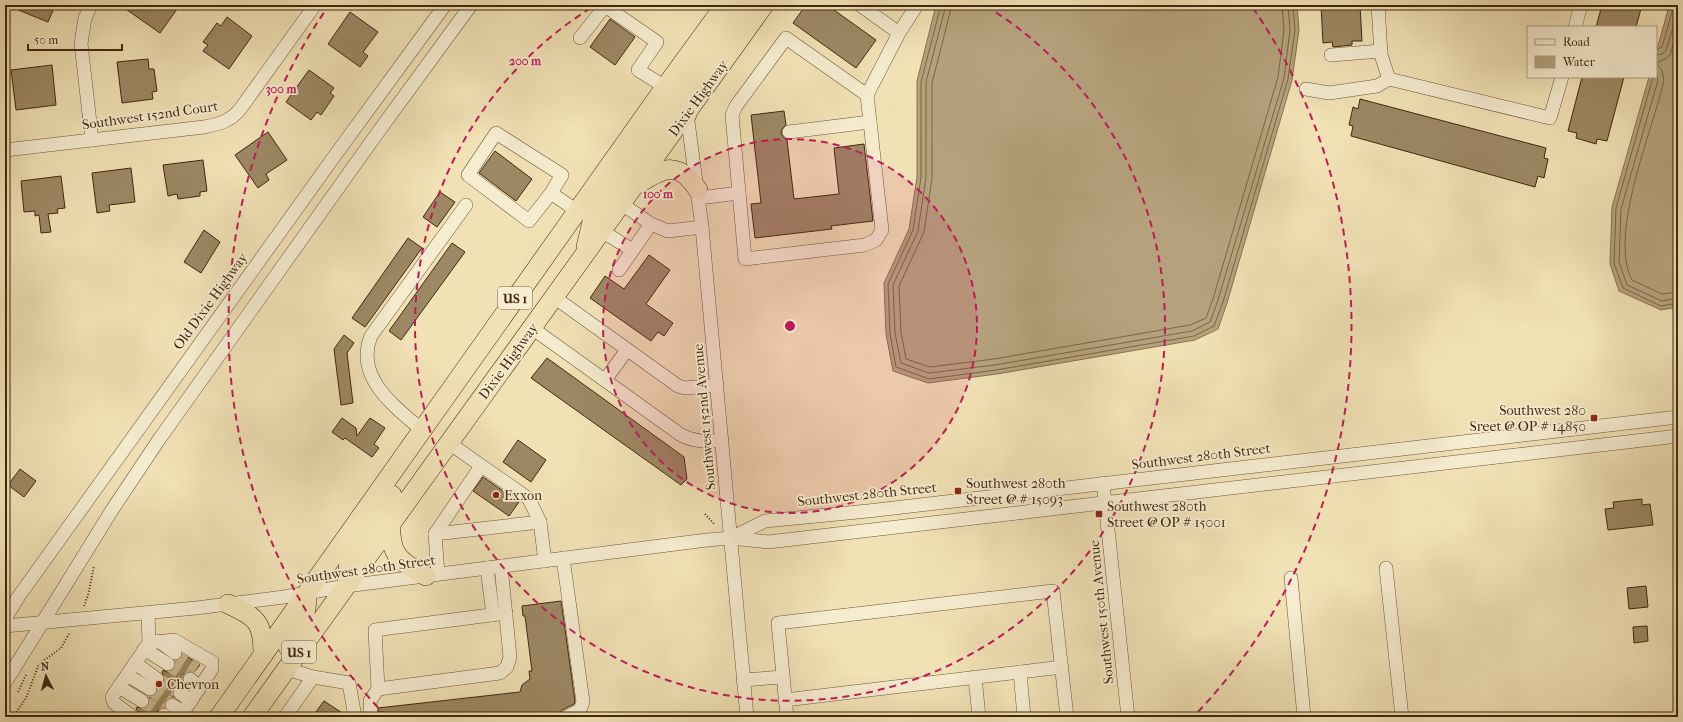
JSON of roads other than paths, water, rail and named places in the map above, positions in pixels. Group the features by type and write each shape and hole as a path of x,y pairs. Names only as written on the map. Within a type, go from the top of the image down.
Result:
{"highway":[{"name":"US 1","path":"219,717 664,88 726,5"},
{"path":"687,114 684,95 685,87 743,5"},
{"name":"Dixie Highway","path":"252,717 764,5"},
{"path":"584,256 593,218 615,184 666,113 670,103 664,88"},
{"path":"635,186 657,172 674,170 682,172 690,178 698,194"},
{"path":"346,586 352,553 427,444 422,430"},
{"path":"392,522 391,542 397,557 407,566 432,575"},
{"path":"238,717 298,632 305,618 307,593"},
{"path":"228,604 253,616 258,623 263,640 263,655"}],"street":[{"path":"91,5 85,18 81,44 92,140"},
{"name":"Southwest 152nd Court","path":"5,150 220,124 232,118 241,108 315,5"},
{"name":"Old Dixie Highway","path":"5,619 19,596 220,315 445,5"},
{"path":"5,683 43,624 101,527 162,435 376,135 472,5"},
{"path":"860,5 899,33"},
{"path":"867,95 786,38 736,106 732,115 745,259 865,245 876,240 882,230 867,95 899,33 917,5"},
{"path":"1378,5 1381,51 1389,79"},
{"path":"1575,26 1581,5"},
{"path":"580,38 605,6 657,42 638,70 664,88"},
{"path":"1331,55 1381,51"},
{"path":"1306,89 1329,93 1377,86 1389,79 1550,118 1562,78"},
{"name":"Southwest 152nd Avenue","path":"687,114 702,227 747,717"},
{"path":"789,132 870,122"},
{"path":"496,133 562,175 551,192 529,220 468,175 496,133"},
{"path":"551,192 577,211"},
{"path":"698,194 739,194"},
{"path":"622,204 651,224 668,231 702,227"},
{"path":"422,430 393,405 377,387 368,360 368,343 371,336 466,205"},
{"path":"618,270 651,224"},
{"path":"602,231 632,250"},
{"path":"554,297 678,386 685,388 717,385"},
{"path":"532,328 687,438 704,442 722,440"},
{"path":"604,380 627,350"},
{"name":"Southwest 280th Street","path":"731,538 765,521 868,511 1678,417"},
{"path":"1611,424 1616,443"},
{"name":"Southwest 280th Street","path":"5,626 43,624 228,604 346,586 731,538 768,542 1678,436"},
{"path":"1468,441 1472,460"},
{"path":"449,443 529,499 540,522 545,561"},
{"path":"1307,460 1310,479"},
{"path":"432,575 434,534 481,466"},
{"name":"Southwest 150th Avenue","path":"1103,483 1128,717"},
{"path":"979,497 981,517"},
{"path":"868,511 870,530"},
{"path":"434,534 540,522"},
{"path":"563,558 583,702 580,710 566,717"},
{"path":"378,689 500,673 507,667 510,657 501,566"},
{"path":"487,568 493,615"},
{"path":"1386,568 1402,717"},
{"path":"1291,578 1304,717"},
{"path":"787,717 778,623 1053,591 1067,717"},
{"path":"148,613 151,644 168,664"},
{"path":"371,717 370,701 378,689 375,630 506,613"},
{"path":"133,717 114,704 112,697 135,663 151,644 174,640 212,662 212,669 199,678 185,710"},
{"path":"151,644 176,653"},
{"path":"127,675 154,684 135,663"},
{"path":"785,700 1062,667"},
{"path":"287,669 313,677 349,683 354,717"},
{"path":"1020,672 1024,717"},
{"path":"285,717 313,677"},
{"path":"743,680 783,677"},
{"path":"975,678 979,717"},
{"path":"119,686 142,701"},
{"path":"180,694 185,710"},
{"path":"172,704 185,710"}],"water":[{"path":"938,5 1297,5 1299,30 1292,80 1227,303 1218,329 1195,340 997,374 928,383 893,371 886,334 884,283 909,229 917,177 917,81 935,9"},
{"path":"1671,5 1678,5 1678,307 1661,310 1619,291 1610,264 1612,207 1649,78 1657,78 1657,49 1668,10"}],"tunnel":[{"path":"175,653 197,668"},
{"path":"168,664 190,679"},
{"path":"157,679 180,693"},
{"path":"150,689 172,705"},
{"path":"142,701 164,715"}],"place":[{"name":"Southwest 280 Sreet @ OP # 14850","path":"1594,418"},
{"name":"Southwest 280th Street @ # 15093","path":"958,491"},
{"name":"Exxon","path":"496,495"},
{"name":"Southwest 280th Street @ OP # 15001","path":"1099,514"},
{"name":"Chevron","path":"159,684"}]}
